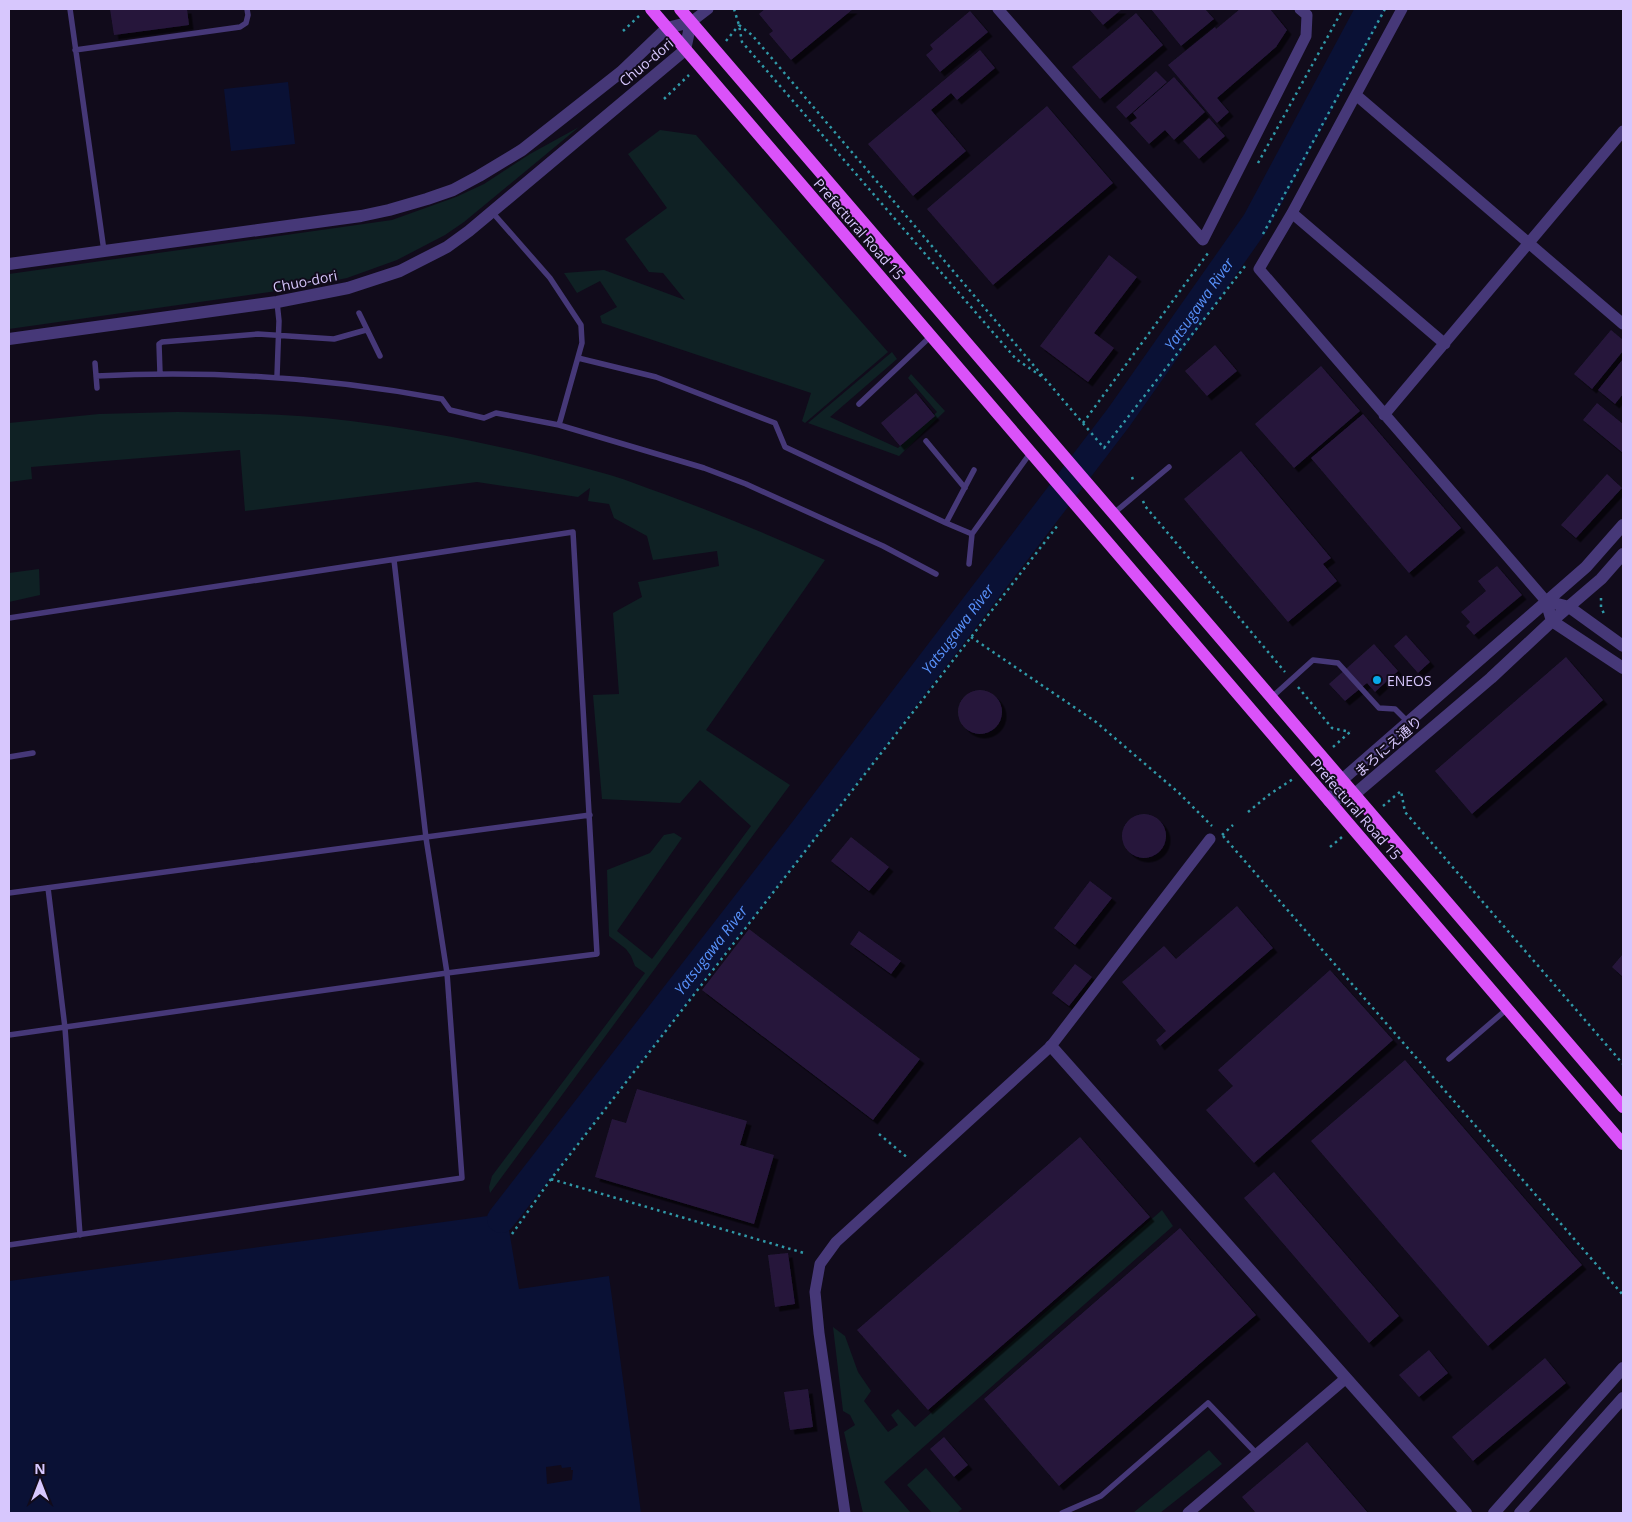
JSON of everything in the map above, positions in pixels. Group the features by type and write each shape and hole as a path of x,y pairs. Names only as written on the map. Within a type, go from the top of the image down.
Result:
{"main road":[{"name":"Prefectural Road 15","path":"680,9 1623,1107"},
{"name":"Prefectural Road 15","path":"646,12 667,28 686,50 1623,1144"}],"street":[{"path":"691,22 708,9"},
{"path":"998,9 1203,240 1306,36 1307,15 1300,9"},
{"path":"1402,9 1292,212 1258,269 1546,601 1552,621 1623,668"},
{"name":"Chuo-dori","path":"9,264 361,216 389,210 453,190 522,150 621,72 667,28 691,22 686,50 469,232 447,247 400,271 348,288 277,302 9,338"},
{"path":"1356,95 1623,324"},
{"path":"1384,415 1623,131"},
{"path":"1292,212 1444,344"},
{"name":"まろにえ通り","path":"1329,801 1343,779 1586,566 1623,525"},
{"name":"まろにえ通り","path":"1329,801 1356,794 1570,607 1601,579 1623,554"},
{"path":"1546,601 1570,607 1623,646"},
{"path":"845,1513 815,1292 820,1264 836,1242 1051,1046 1210,839"},
{"path":"1051,1046 1466,1513"},
{"path":"1494,1513 1623,1368"},
{"path":"1188,1513 1345,1379"},
{"path":"1520,1513 1623,1398"}],"lane":[{"path":"70,9 104,251"},
{"path":"75,50 240,27 246,22 247,9"},
{"path":"492,212 550,278 580,325 582,343 559,424"},
{"path":"277,302 279,322 277,376"},
{"path":"360,313 366,330 380,356"},
{"path":"160,373 159,348 162,342 258,334 334,339 366,330"},
{"path":"859,404 931,336"},
{"path":"578,358 656,377 775,423 785,446 972,534"},
{"path":"95,363 97,388"},
{"path":"96,376 160,373 277,376 384,388 442,398 450,410 484,418 496,413 559,424 704,468 746,484 883,546 936,574"},
{"path":"926,441 965,488"},
{"path":"969,564 972,534 1031,452"},
{"path":"1114,513 1169,467"},
{"path":"946,523 974,470"},
{"path":"9,618 573,532 597,954 447,973 9,1035"},
{"path":"9,1245 462,1178 447,973 426,838 394,560"},
{"path":"1272,697 1313,660 1338,662 1379,708 1395,709 1408,722"},
{"path":"9,757 33,753"},
{"path":"9,893 590,815"},
{"path":"48,888 66,1028 80,1235"},
{"path":"1450,1059 1507,1009"},
{"path":"1062,1513 1101,1496 1208,1403 1257,1454"}],"path":[{"path":"734,9 742,42 1016,359 1047,380"},
{"path":"1260,240 1385,9"},
{"path":"623,31 646,12"},
{"path":"724,44 739,25"},
{"path":"739,25 752,35 1104,448 1246,265"},
{"path":"664,99 676,86"},
{"path":"1145,506 1280,665"},
{"path":"512,1234 552,1179 1058,525"},
{"path":"1601,596 1601,607 1607,620"},
{"path":"972,637 1096,722 1179,794 1222,835 1623,1295"},
{"path":"1302,692 1332,728 1350,732"},
{"path":"1248,812 1281,788"},
{"path":"1383,806 1401,791 1405,812 1623,1064"},
{"path":"1222,835 1233,825"},
{"path":"1330,846 1342,837"},
{"path":"879,1134 909,1159"},
{"path":"552,1179 804,1253"}],"shaded area":[{"path":"579,127 464,222 445,235 397,260 347,278 298,288 9,329 9,274 392,220 456,197 484,184 530,154"},
{"path":"660,130 696,135 888,352 805,423 802,421 811,393 602,323 600,316 617,307 600,281 577,293 564,273 604,270 685,300 663,273 649,272 625,239 667,208 628,154"},
{"path":"892,352 897,359 830,417 898,448 937,412 908,378 911,374 945,411 899,456 808,423"},
{"path":"177,412 286,415 351,421 417,431 514,450 624,479 725,517 825,560 706,730 790,785 490,1193 489,1187 492,1176 645,973 635,966 626,949 609,936 607,870 650,853 664,835 674,833 682,838 617,931 652,959 751,826 700,780 680,803 602,799 593,695 619,694 613,613 642,597 638,582 719,566 717,551 653,560 647,536 614,518 609,504 588,501 590,488 578,497 477,482 245,511 240,450 31,467 32,479 9,482 9,423 99,414"},
{"path":"39,569 40,595 9,602 9,573"},
{"path":"1162,1210 1173,1226 884,1482 911,1513 863,1513 844,1432 855,1425 850,1415 843,1411 833,1327 845,1336 858,1372 871,1391 864,1401 888,1432 898,1425 891,1415 898,1409 915,1427"},
{"path":"1209,1450 1222,1464 1160,1513 1133,1513"},
{"path":"926,1468 962,1509 957,1513 932,1513 907,1485"}],"water":[{"path":"288,82 295,144 231,151 224,89"},
{"path":"495,1215 509,1230 519,1289 609,1276 641,1513 9,1513 9,1281"}],"pier":[{"path":"561,1465 562,1468 571,1467 571,1470 573,1470 572,1480 547,1484 546,1467"}],"building":[{"path":"110,9 187,9 189,25 114,35"},
{"path":"765,9 853,9 791,60 769,34 773,31 759,14"},
{"path":"1089,9 1122,9 1103,25"},
{"path":"1151,9 1205,9 1214,19 1181,46"},
{"path":"1240,9 1270,9 1287,30 1276,47 1217,98 1229,112 1217,123 1168,65"},
{"path":"970,11 988,32 940,72 926,55 933,49 930,45"},
{"path":"1136,13 1163,45 1100,99 1072,67"},
{"path":"980,50 995,68 957,100 951,93 931,110 966,151 913,196 868,144"},
{"path":"1156,71 1167,82 1126,118 1116,107"},
{"path":"1174,77 1205,112 1174,140 1165,130 1149,144 1130,123 1137,118 1133,113"},
{"path":"1047,106 1113,183 993,285 927,209"},
{"path":"1209,118 1225,136 1199,159 1183,141"},
{"path":"1109,255 1137,277 1094,333 1114,348 1088,382 1040,346"},
{"path":"1611,330 1623,340 1623,351 1592,389 1574,374"},
{"path":"1215,345 1237,371 1207,396 1185,371"},
{"path":"1623,359 1623,394 1615,404 1598,390"},
{"path":"1321,366 1360,411 1294,468 1255,424"},
{"path":"916,393 935,416 900,446 881,423"},
{"path":"1597,403 1623,424 1623,453 1583,420"},
{"path":"1363,414 1461,528 1409,573 1311,458"},
{"path":"1241,451 1331,558 1323,564 1337,581 1288,622 1184,499"},
{"path":"1607,474 1622,488 1576,538 1561,525"},
{"path":"1497,566 1522,595 1474,635 1466,626 1470,622 1461,612 1486,591 1478,581"},
{"path":"1406,635 1430,662 1418,673 1394,646"},
{"path":"1374,644 1398,671 1375,692 1367,683 1345,701 1329,684"},
{"path":"1566,657 1603,700 1472,814 1435,771"},
{"path":"976,690 984,690 996,696 1002,712 996,728 984,734 976,734 964,728 958,716 958,708 964,696"},
{"path":"1140,814 1148,814 1160,820 1166,836 1160,852 1148,858 1140,858 1128,852 1122,840 1122,832 1128,820"},
{"path":"851,837 889,867 869,891 831,861"},
{"path":"1090,881 1112,898 1075,945 1054,928"},
{"path":"1237,906 1273,948 1160,1046 1156,1040 1166,1031 1122,982 1164,946 1176,959"},
{"path":"749,929 920,1059 873,1120 702,990"},
{"path":"859,931 901,961 891,974 850,944"},
{"path":"1623,954 1623,977 1612,967"},
{"path":"1075,964 1092,977 1069,1006 1052,993"},
{"path":"1330,970 1393,1040 1254,1163 1206,1110 1233,1086 1218,1070"},
{"path":"1405,1060 1582,1265 1488,1346 1311,1141"},
{"path":"637,1089 747,1121 740,1145 774,1155 754,1224 595,1177 612,1119 626,1123"},
{"path":"1080,1137 1150,1217 928,1410 857,1330"},
{"path":"1274,1172 1399,1316 1369,1343 1244,1198"},
{"path":"1180,1228 1256,1315 1059,1486 984,1399"},
{"path":"788,1253 795,1304 775,1307 768,1255"},
{"path":"1429,1350 1448,1373 1419,1397 1399,1375"},
{"path":"1545,1358 1566,1383 1473,1461 1452,1437"},
{"path":"808,1389 813,1427 790,1430 784,1392"},
{"path":"944,1437 968,1465 954,1477 930,1449"},
{"path":"1307,1442 1368,1513 1256,1513 1242,1497"}],"waterway":[{"name":"Yatsugawa River","path":"501,1219 806,827 1119,417 1256,222 1370,9"}],"place":[{"name":"ENEOS","path":"1377,680"}]}
